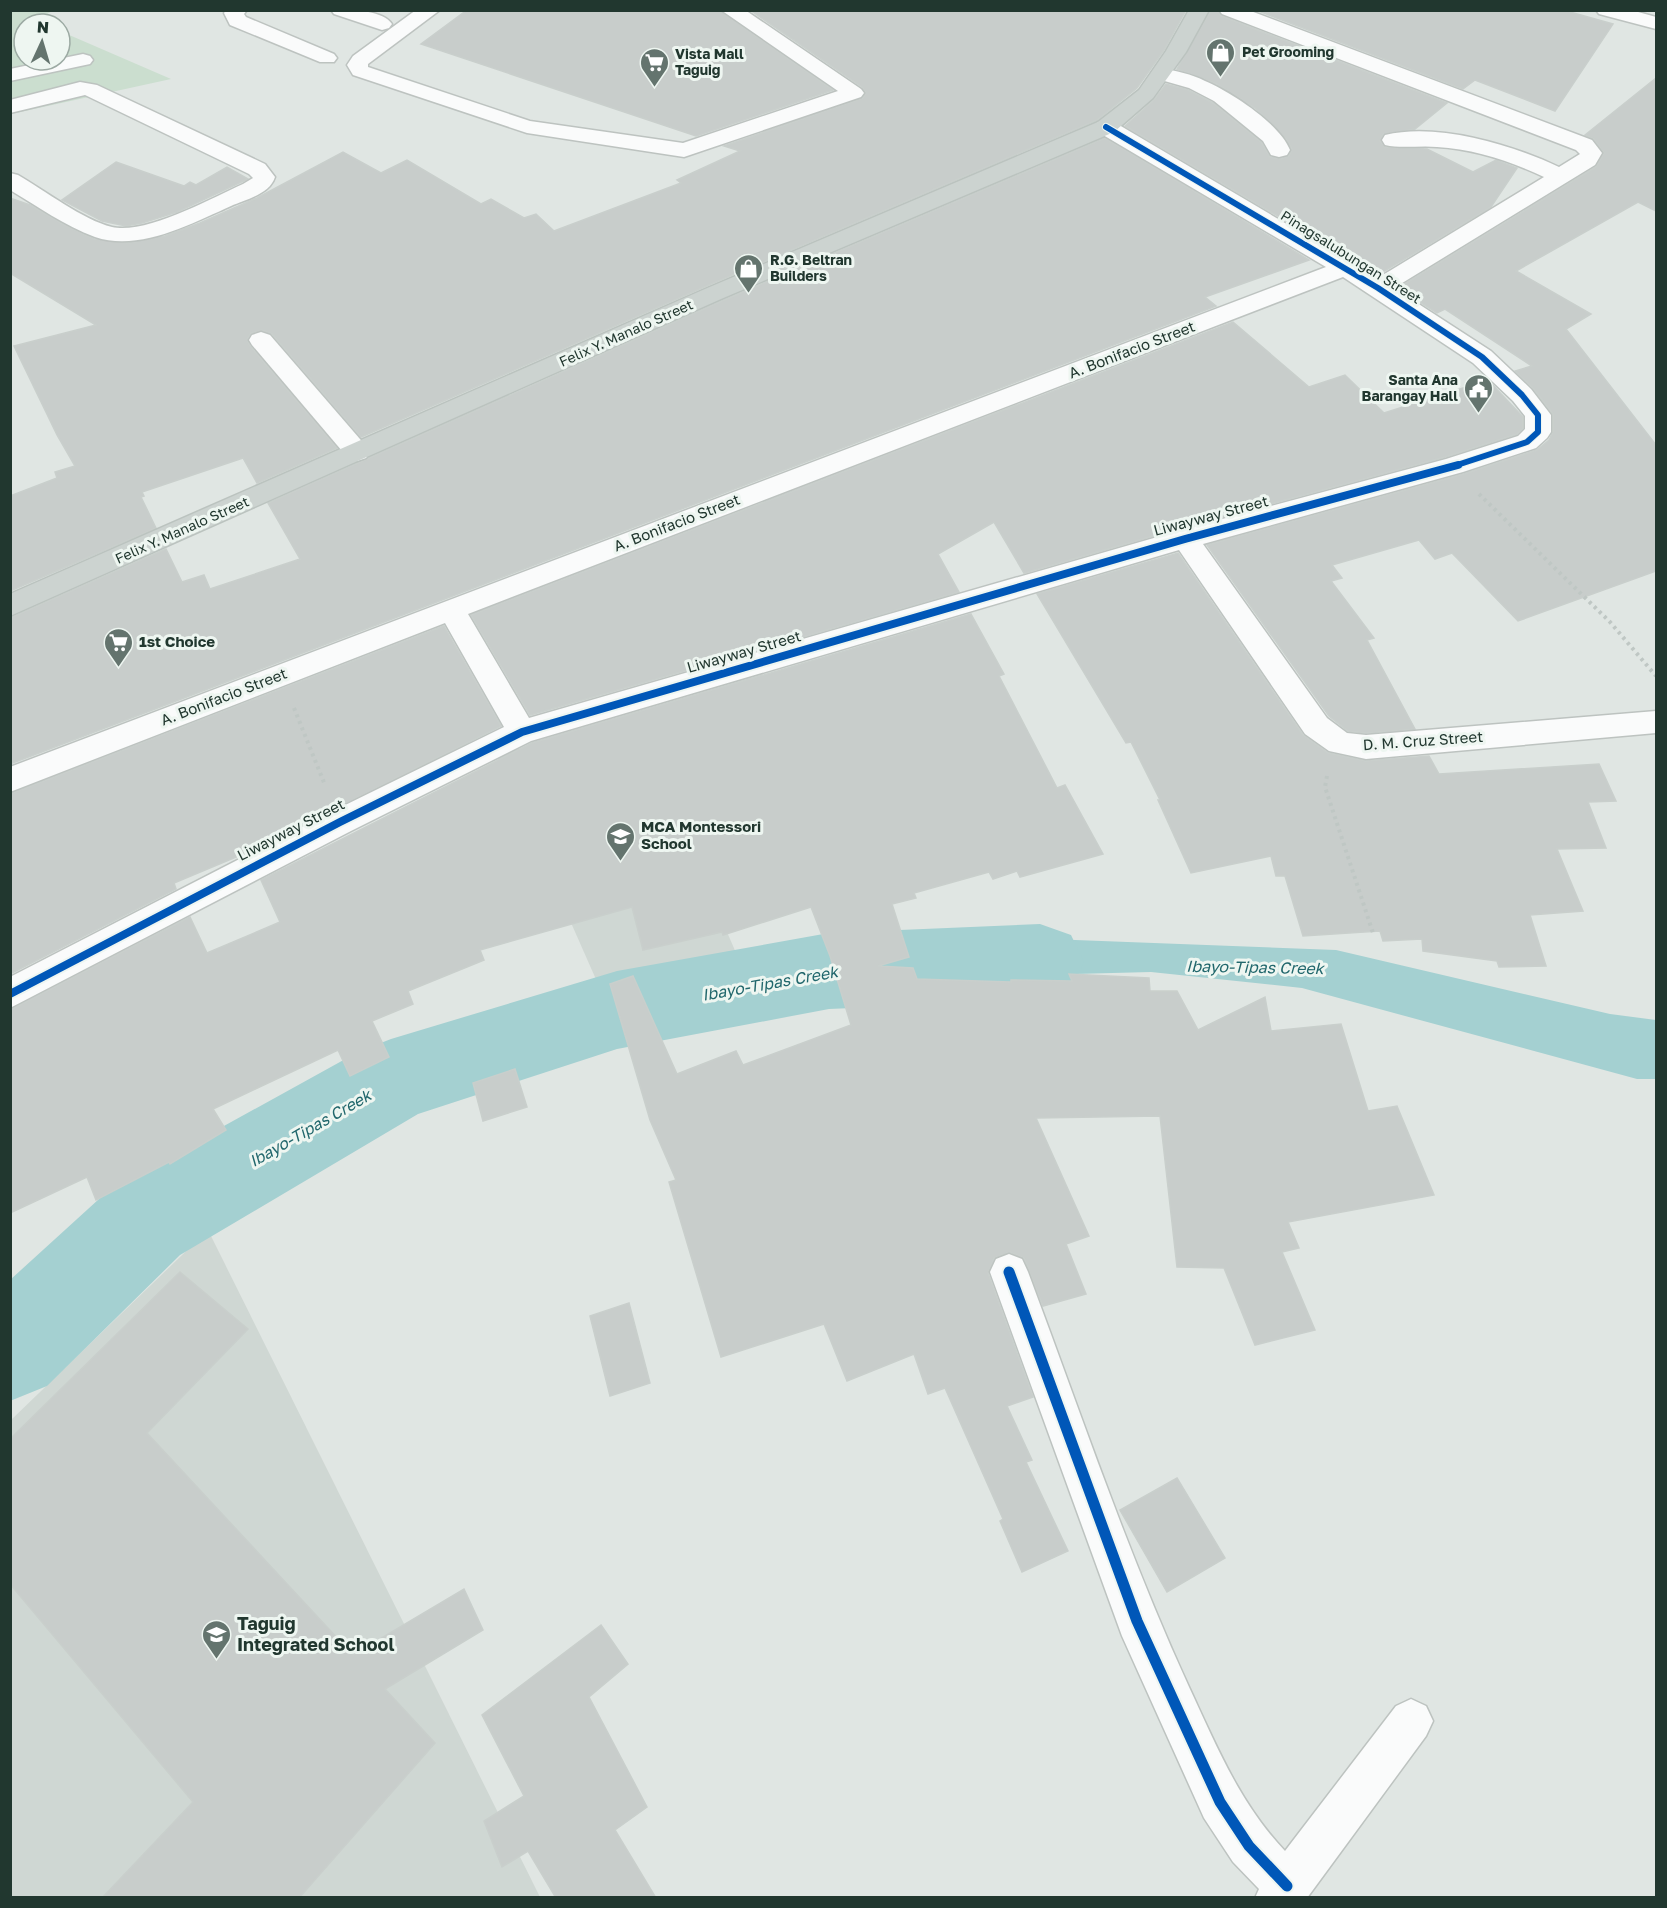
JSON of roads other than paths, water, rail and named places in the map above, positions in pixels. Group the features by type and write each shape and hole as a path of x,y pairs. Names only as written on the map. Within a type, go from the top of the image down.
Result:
{"main road":[{"name":"Felix Y. Manalo Street","path":"10,606 713,294 1106,127 1146,94 1161,74 1199,10"}],"street":[{"path":"237,10 234,13 237,21 327,58"},
{"path":"341,10 382,24"},
{"path":"430,10 360,60 357,65 360,71 527,127 684,150 854,93 731,10"},
{"path":"1229,10 1584,145 1591,153 1587,160 1378,288"},
{"path":"1606,10 1656,23"},
{"path":"10,75 83,60"},
{"path":"1161,74 1196,84 1221,97 1271,136 1279,150"},
{"path":"10,107 80,88 90,89 257,169 264,177 263,181 251,189 146,232 123,236 103,232 10,180"},
{"name":"Pinagsalubungan Street","path":"1106,127 1346,268 1482,357 1522,395 1538,415 1538,432 1527,442"},
{"path":"1393,140 1426,139 1475,144 1509,153 1560,176"},
{"name":"A. Bonifacio Street","path":"10,780 451,609 1346,268"},
{"path":"261,340 357,452"},
{"name":"Liwayway Street","path":"10,994 340,822 522,732 1185,538 1454,466 1527,442"},
{"name":"D. M. Cruz Street","path":"1185,538 1317,726 1333,740 1350,746 1366,747 1656,722"},
{"path":"451,609 522,732"},
{"path":"1009,1272 1137,1621 1220,1802 1282,1892 1411,1721"}],"water":[{"path":"915,934 1336,950 1610,1014 1656,1020 1656,1079 1637,1079 1302,988 1151,972 918,978"}],"waterway":[{"name":"Ibayo-Tipas Creek","path":"10,1350 145,1222 391,1081 617,1010 829,971 1040,962"}],"place":[{"name":"Pet Grooming","path":"1221,78"},
{"name":"Vista Mall Taguig","path":"654,88"},
{"name":"R.G. Beltran Builders","path":"749,294"},
{"name":"Santa Ana Barangay Hall","path":"1479,414"},
{"name":"1st Choice","path":"118,668"},
{"name":"MCA Montessori School","path":"620,862"},
{"name":"Taguig Integrated School","path":"216,1660"}]}
